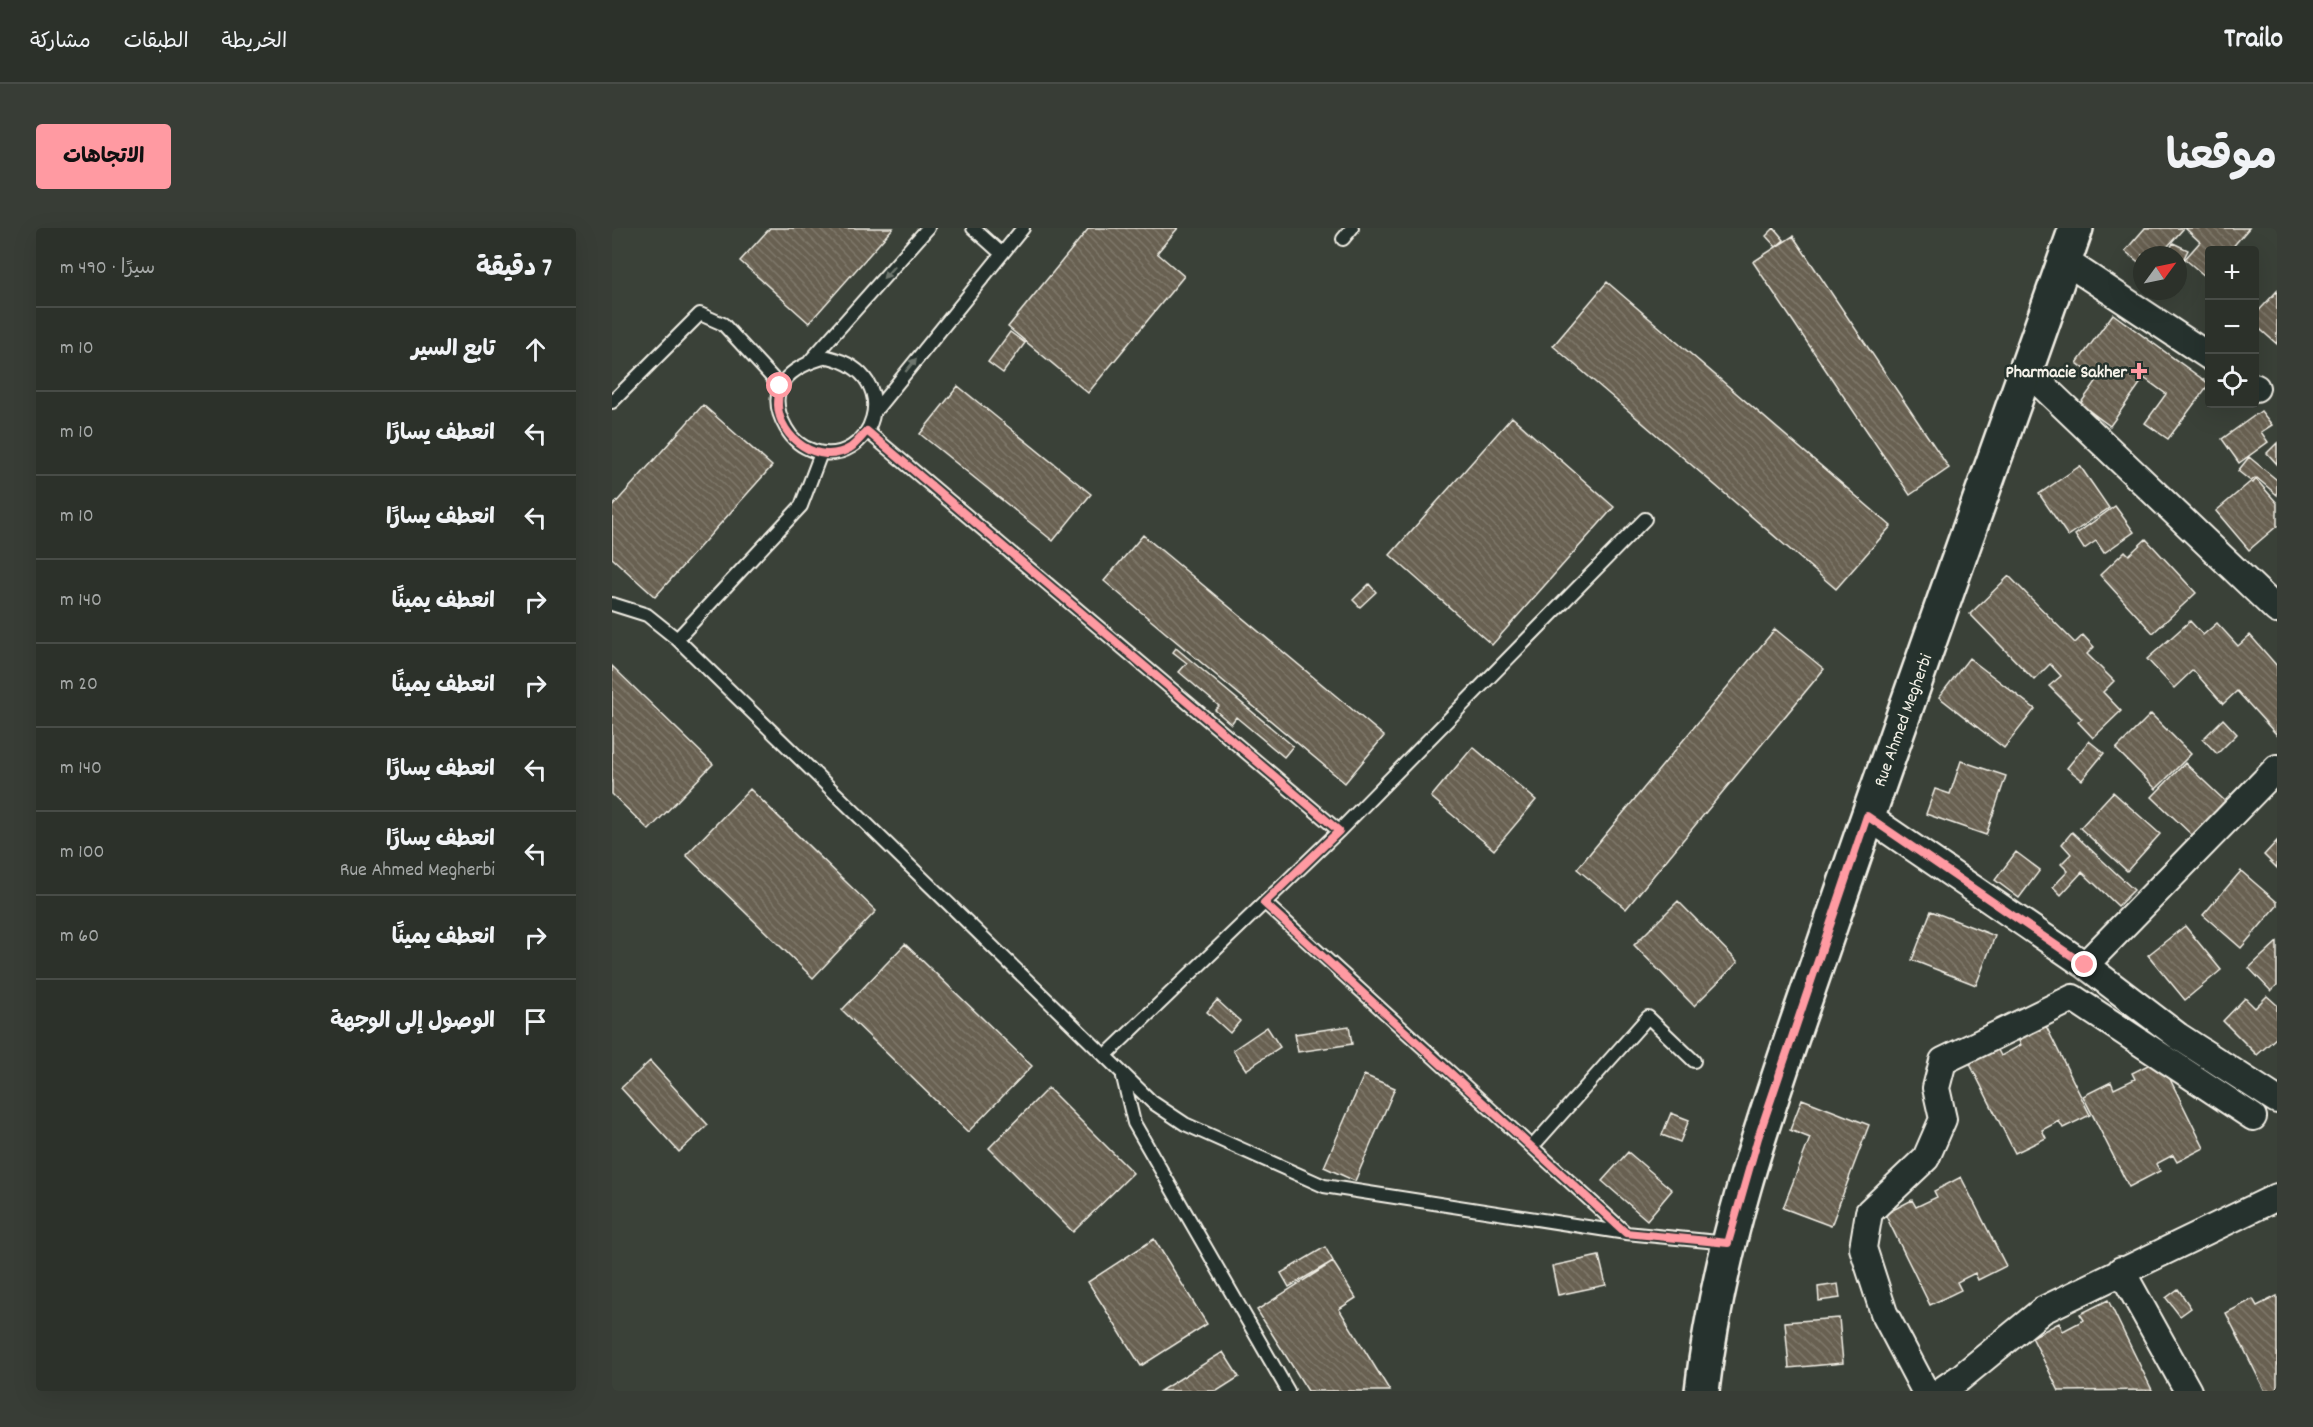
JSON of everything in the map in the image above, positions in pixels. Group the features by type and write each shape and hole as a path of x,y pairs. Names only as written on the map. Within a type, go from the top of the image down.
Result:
{"main road":[{"name":"Rue Ahmed Megherbi","path":"1702,1391 1708,1337 1728,1243 1758,1138 1867,816 2076,228"}],"street":[{"path":"2065,261 2205,354"},
{"path":"2026,370 2277,610"},
{"path":"2085,965 2277,768"},
{"path":"1867,816 2085,965 2178,1036 2273,1091"},
{"path":"1925,1391 1884,1312 1863,1248 1869,1212 1926,1158 1943,1119 1936,1088 1943,1062 2073,998 2253,1117"},
{"path":"1956,1387 2043,1310 2121,1270 2277,1197"},
{"path":"2121,1270 2188,1391"}],"lane":[{"path":"810,361 928,228"},
{"path":"973,228 1002,254"},
{"path":"875,411 874,395 867,380 856,368 828,357 810,361 791,372 780,386 778,406 785,427 794,440 806,449 821,453 836,453 850,448 867,431 875,411 1023,228"},
{"path":"1343,239 1352,228"},
{"path":"612,402 700,314 723,324 780,386"},
{"path":"867,431 1339,831"},
{"path":"677,639 801,506 821,453"},
{"path":"1105,1056 1339,831 1645,519"},
{"path":"612,604 648,615 677,639 1105,1056 1123,1077 1152,1102 1185,1124 1324,1186 1626,1233 1728,1243"},
{"path":"1264,903 1626,1233"},
{"path":"1532,1147 1648,1017 1694,1060"},
{"path":"1123,1077 1134,1123 1288,1391"}],"building":[{"path":"770,228 893,228 809,323 740,261"},
{"path":"1089,228 1178,228 1157,253 1184,276 1088,393 1008,327"},
{"path":"1774,228 1784,240 1776,247 1766,236"},
{"path":"2145,228 2184,228 2168,246 2133,246 2133,258 2125,251"},
{"path":"2185,228 2249,228 2233,246 2205,246 2205,276 2187,261 2187,257 2200,242"},
{"path":"1793,236 1949,468 1910,495 1753,262"},
{"path":"1607,282 1891,526 1836,589 1553,346"},
{"path":"2277,291 2277,344 2259,328 2259,311"},
{"name":"Pharmacie Sakher","path":"2113,314 2205,381 2205,389 2168,439 2145,423 2166,394 2144,378 2110,426 2080,404 2098,379 2077,363"},
{"path":"1010,332 1025,343 1003,373 988,362"},
{"path":"958,386 1091,494 1053,541 920,434"},
{"path":"703,405 772,466 655,597 612,558 612,507"},
{"path":"2261,411 2272,425 2261,432 2268,442 2239,463 2222,439"},
{"path":"1512,417 1614,507 1492,645 1390,555"},
{"path":"2277,443 2277,464 2267,453"},
{"path":"2249,457 2277,480 2277,495 2257,478 2253,483 2238,471"},
{"path":"2080,466 2109,508 2068,536 2039,494"},
{"path":"2255,478 2277,503 2277,526 2249,550 2216,511"},
{"path":"2115,506 2134,532 2104,553 2096,541 2084,549 2075,535"},
{"path":"1143,535 1384,736 1345,783 1104,581"},
{"path":"2146,539 2196,593 2153,633 2100,575 2125,551 2129,555"},
{"path":"2009,576 2075,643 2083,635 2094,647 2087,654 2114,681 2103,692 2121,711 2093,738 2078,722 2082,719 2049,686 2061,676 2050,664 2034,680 1970,614"},
{"path":"1369,584 1376,592 1360,607 1353,600"},
{"path":"2190,621 2203,635 2217,623 2238,646 2250,635 2277,666 2277,735 2237,691 2223,704 2193,670 2174,688 2147,659"},
{"path":"1775,629 1824,669 1626,909 1577,869"},
{"path":"1176,648 1293,746 1284,757 1236,717 1231,724 1215,710 1219,706 1179,672 1187,663 1173,652"},
{"path":"1969,658 2035,709 2004,748 1939,697"},
{"path":"612,666 713,764 649,830 612,794"},
{"path":"2151,714 2191,754 2156,789 2116,749"},
{"path":"2223,719 2237,734 2217,754 2203,739"},
{"path":"2089,741 2104,753 2082,780 2067,768"},
{"path":"1473,747 1536,800 1494,850 1431,797"},
{"path":"1961,761 2006,776 1986,835 1926,814 1935,789 1950,794"},
{"path":"2185,763 2225,801 2193,836 2152,797"},
{"path":"750,789 876,911 813,978 686,855"},
{"path":"2113,792 2160,834 2127,871 2080,828"},
{"path":"2072,832 2134,890 2118,906 2082,872 2061,895 2053,887 2068,871 2061,864 2071,854 2062,844"},
{"path":"2277,841 2277,868 2264,855"},
{"path":"2016,852 2040,870 2019,898 1995,880"},
{"path":"2241,871 2277,902 2277,906 2241,948 2203,915"},
{"path":"1678,901 1738,962 1694,1006 1634,945"},
{"path":"1931,911 1995,936 1976,985 1912,960"},
{"path":"2185,926 2221,970 2185,1000 2148,955"},
{"path":"2277,942 2277,985 2271,991 2249,968"},
{"path":"905,944 1032,1066 968,1132 842,1010"},
{"path":"2267,996 2277,1005 2277,1037 2257,1055 2223,1021 2245,998 2255,1008"},
{"path":"1217,1000 1240,1021 1230,1033 1207,1012"},
{"path":"1349,1026 1352,1044 1298,1052 1295,1034"},
{"path":"2046,1026 2090,1115 2063,1128 2059,1121 2042,1130 2046,1138 2015,1153 1969,1062 1997,1048 2001,1056 2021,1045 2018,1039"},
{"path":"1267,1027 1280,1047 1246,1070 1233,1050"},
{"path":"2160,1059 2204,1148 2177,1162 2173,1155 2156,1164 2160,1171 2129,1187 2083,1096 2111,1082 2114,1089 2135,1079 2132,1073"},
{"path":"650,1061 708,1125 679,1152 621,1088"},
{"path":"1364,1075 1395,1088 1355,1181 1324,1167"},
{"path":"1048,1088 1133,1173 1073,1232 989,1148"},
{"path":"1802,1099 1869,1125 1831,1226 1783,1208 1810,1138 1790,1130"},
{"path":"1671,1113 1689,1120 1680,1142 1662,1135"},
{"path":"1628,1152 1672,1190 1647,1220 1602,1181"},
{"path":"1961,1177 2006,1266 1978,1280 1975,1273 1957,1282 1961,1290 1930,1305 1885,1214 1912,1200 1916,1207 1937,1197 1934,1191"},
{"path":"1154,1239 1207,1324 1141,1366 1088,1282"},
{"path":"1325,1247 1333,1261 1289,1287 1281,1273"},
{"path":"1599,1256 1606,1285 1558,1295 1552,1266"},
{"path":"1333,1262 1356,1298 1339,1309 1390,1391 1308,1391 1257,1310"},
{"path":"1838,1284 1840,1298 1819,1301 1818,1287"},
{"path":"2178,1289 2191,1308 2180,1316 2166,1298"},
{"path":"2277,1296 2277,1391 2265,1391 2226,1313 2253,1299 2257,1306"},
{"path":"2108,1300 2152,1390 2059,1391 2032,1337 2059,1323 2063,1331 2084,1320 2080,1314"},
{"path":"1839,1318 1843,1363 1789,1368 1785,1322"},
{"path":"1223,1352 1239,1377 1217,1391 1160,1391"}],"place":[{"name":"Pharmacie Sakher","path":"2139,371"}],"route":[{"path":"780,386 778,406 785,427 794,440 806,449 821,453 836,453 850,448 867,431 1339,831 1264,903 1626,1233 1728,1243 1758,1138 1867,816 2085,965"}]}
